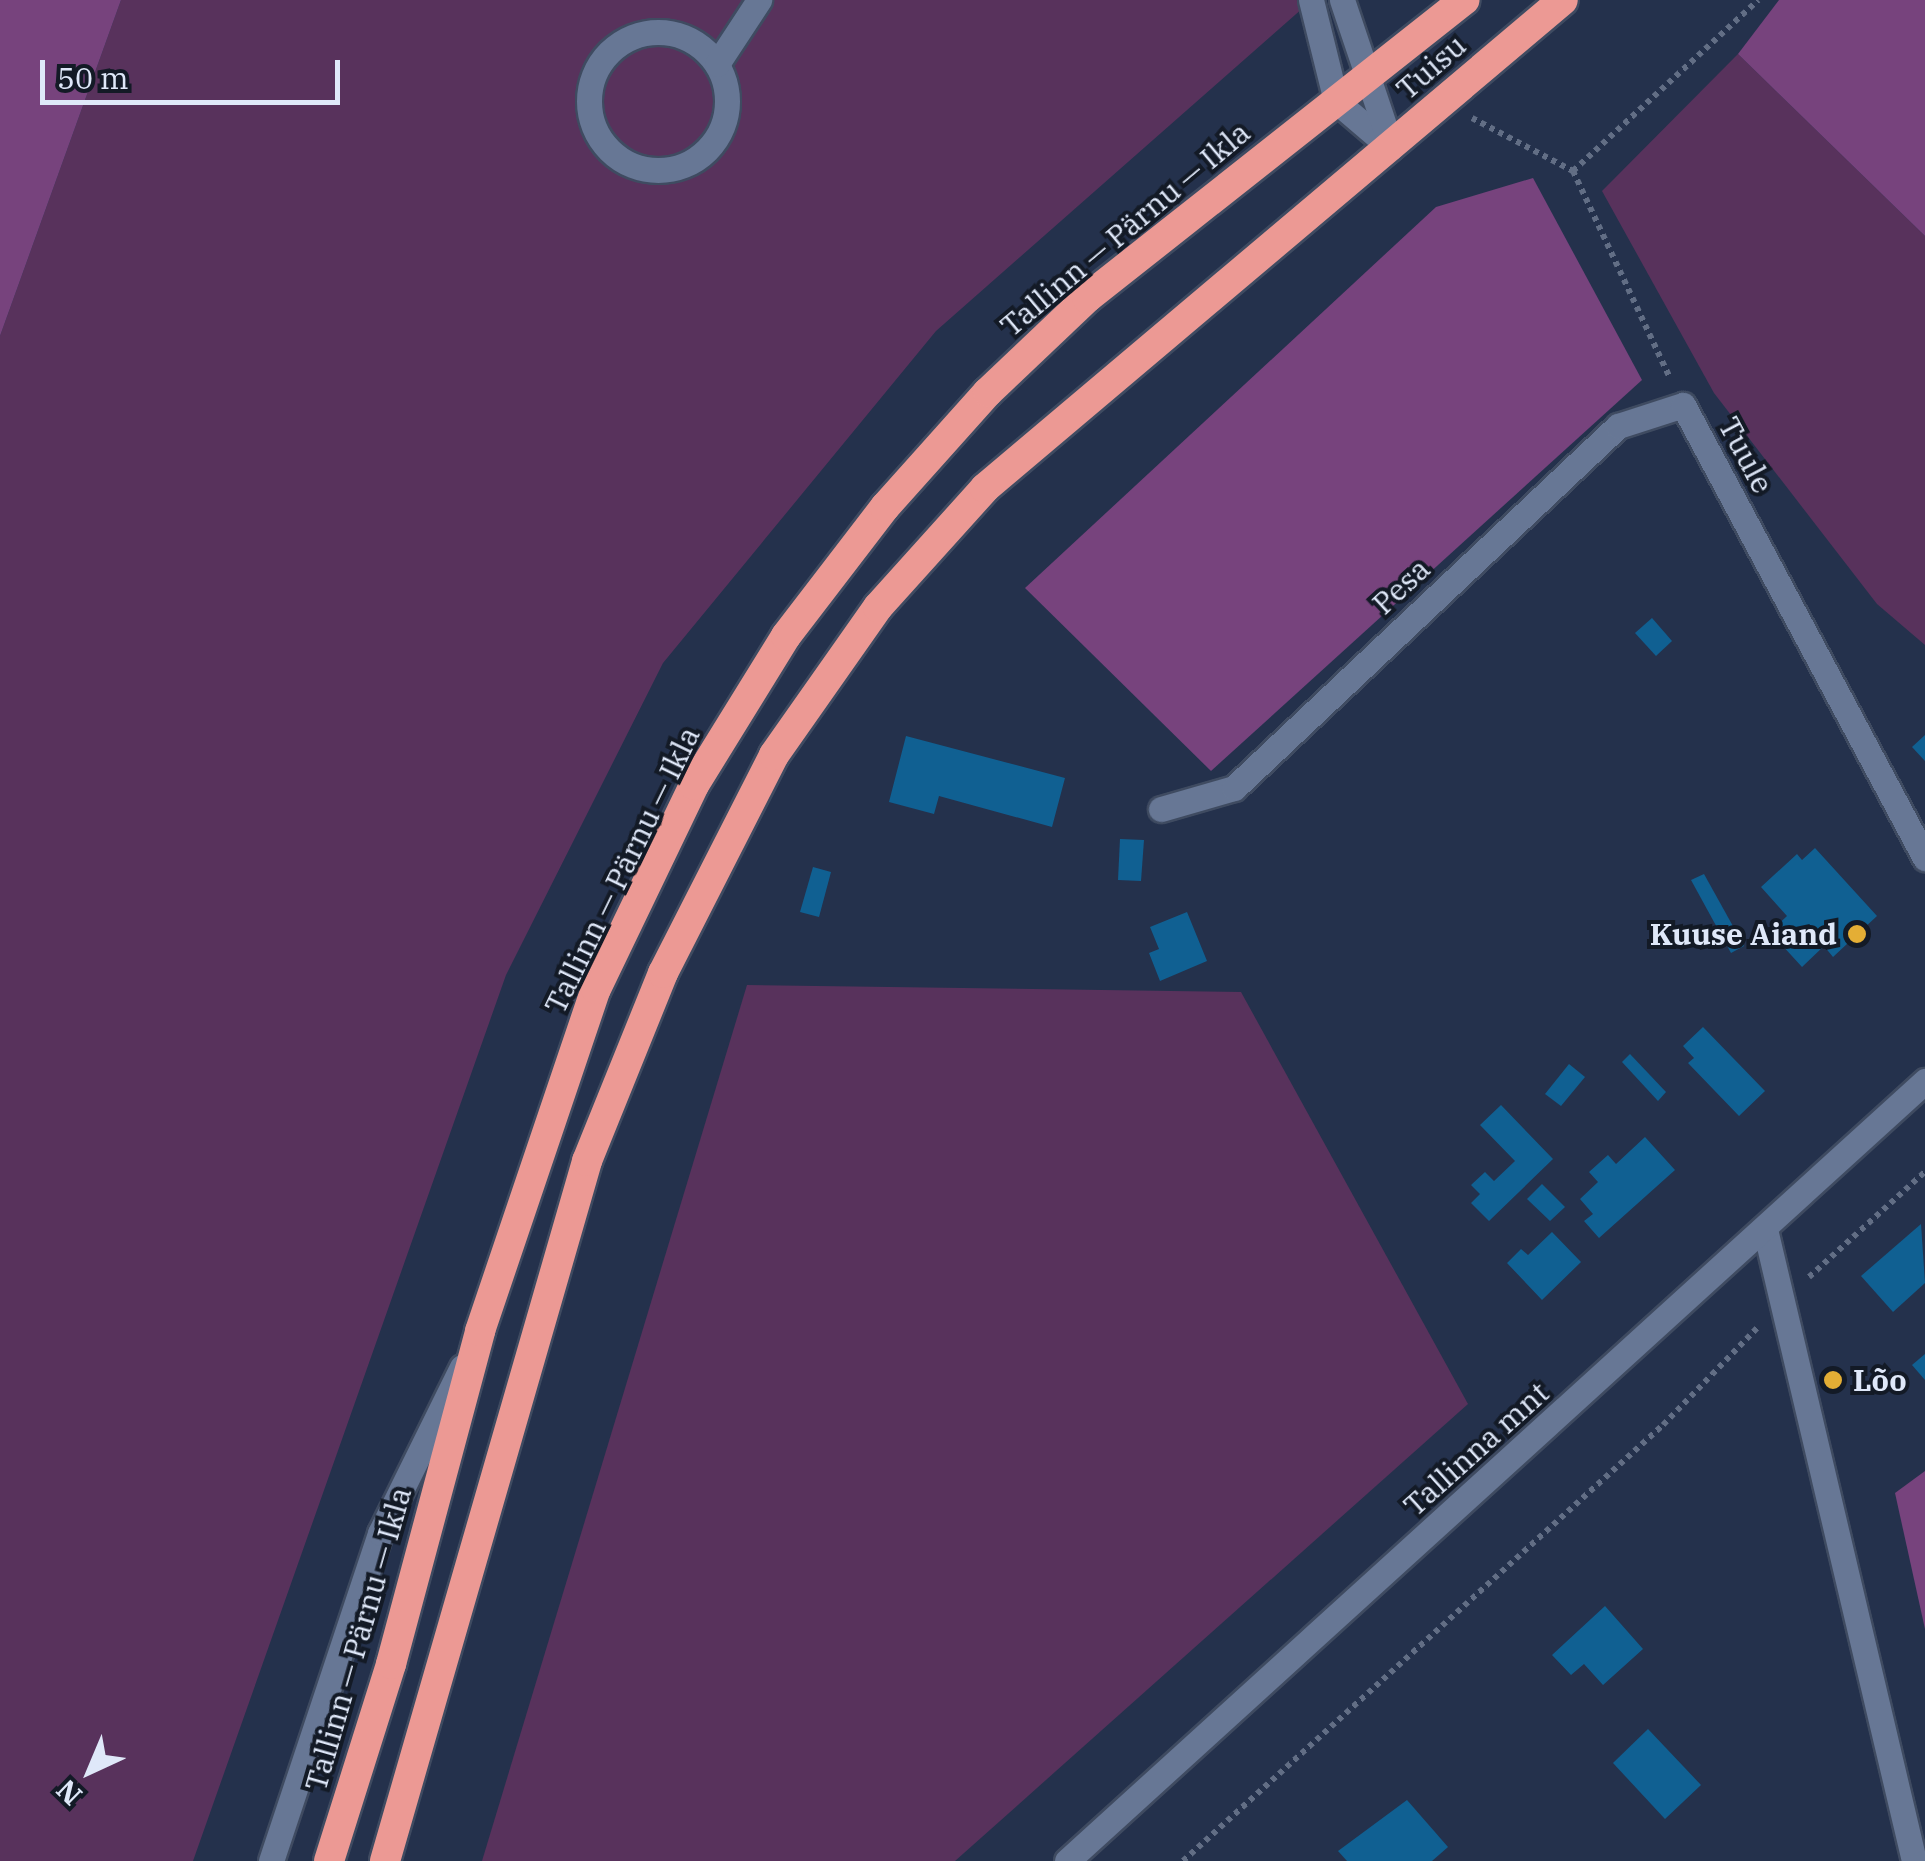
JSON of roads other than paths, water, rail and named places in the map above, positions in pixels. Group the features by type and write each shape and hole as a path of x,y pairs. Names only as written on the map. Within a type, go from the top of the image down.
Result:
{"highway":[{"name":"Tuisu","path":"1366,78 1464,0"},
{"name":"Tuisu","path":"1391,148 1563,1"},
{"name":"Tallinn — Pärnu — Ikla","path":"328,1861 391,1664 480,1332 596,989 694,785 786,636 886,507 988,392 1087,298 1366,78"},
{"path":"385,1861 588,1162 662,973 774,755 878,607 985,488 1391,148"}],"street":[{"path":"717,64 760,0"},
{"path":"1311,0 1336,100 1391,148"},
{"path":"1342,0 1391,148"},
{"path":"658,32 692,42 717,64 725,84 724,117 711,146 694,161 652,171 631,166 596,134 589,87 614,47 658,32"},
{"name":"Pesa","path":"1161,809 1234,788 1618,426 1683,406"},
{"name":"Tuule","path":"1683,406 1925,858"},
{"name":"Tallinna mnt","path":"1067,1861 1925,1081"},
{"path":"1765,1228 1914,1861"},
{"path":"270,1861 380,1533 480,1332"}],"place":[{"name":"Kuuse Aiand","path":"1857,934"},
{"name":"Lõo","path":"1833,1380"}]}
